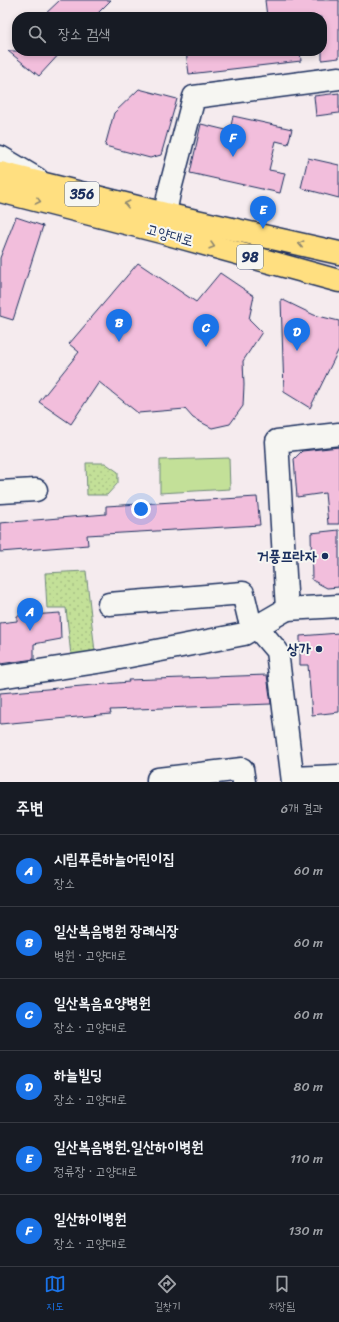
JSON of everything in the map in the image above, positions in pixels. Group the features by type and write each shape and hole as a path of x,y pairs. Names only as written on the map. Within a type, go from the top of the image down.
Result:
{"main road":[{"name":"고양대로","path":"0,173 165,214 339,253"},
{"name":"고양대로","path":"0,191 161,232 339,281"}],"street":[{"path":"165,214 194,97 339,78"},
{"path":"0,157 50,186"},
{"path":"287,609 277,441 339,434"},
{"path":"0,492 36,490"},
{"path":"110,604 243,594 250,618 277,651 293,780 339,776"},
{"path":"0,678 104,661 244,634 287,609 339,606"},
{"path":"158,782 158,779 242,769 244,782"}],"green space":[{"path":"229,458 230,489 160,493 160,460"},
{"path":"86,463 105,463 118,472 118,483 107,495 87,495"},
{"path":"86,571 95,652 71,656 66,608 47,608 45,573"}],"building":[{"path":"60,0 111,0 99,12 47,12"},
{"path":"265,0 339,0 339,58 322,60 322,56 327,56 327,12 266,12"},
{"path":"14,56 57,56 39,76"},
{"path":"187,56 300,56 301,61 189,74"},
{"path":"139,89 177,99 161,155 150,158 105,146 114,113"},
{"path":"339,93 339,113 316,116 314,96"},
{"path":"233,116 292,129 288,144 276,141 269,170 285,173 280,193 190,173 201,124 230,131"},
{"path":"308,158 339,165 339,198 301,188"},
{"path":"16,217 43,226 13,320 0,316 0,258"},
{"path":"138,263 196,302 220,273 254,296 249,319 262,332 243,361 243,406 230,424 212,428 193,418 185,409 138,413 99,382 71,424 39,402 79,352 69,344"},
{"path":"281,299 314,315 339,321 339,349 310,408 284,392"},
{"path":"339,447 339,524 328,524 325,493 297,497 294,459 302,451"},
{"path":"257,497 260,525 87,535 88,545 0,552 0,523 106,514 106,506"},
{"name":"거풍프라자","path":"339,530 339,587 327,588 312,580 311,533"},
{"path":"60,613 61,639 34,644 34,659 0,664 0,623 17,621 17,616"},
{"path":"339,633 339,712 312,715 308,665 300,665 300,636"},
{"path":"267,675 271,704 110,710 111,714 0,724 0,693 129,682 128,680"}],"place":[{"name":"일산하이병원","path":"233,157"},
{"name":"일산복음병원.일산하이병원","path":"263,229"},
{"name":"일산복음병원 장례식장","path":"119,342"},
{"name":"일산복음요양병원","path":"206,347"},
{"name":"하늘빌딩","path":"297,351"},
{"name":"거풍프라자","path":"325,556"},
{"name":"시립푸른하늘어린이집","path":"30,631"},
{"name":"상가","path":"319,649"}]}
